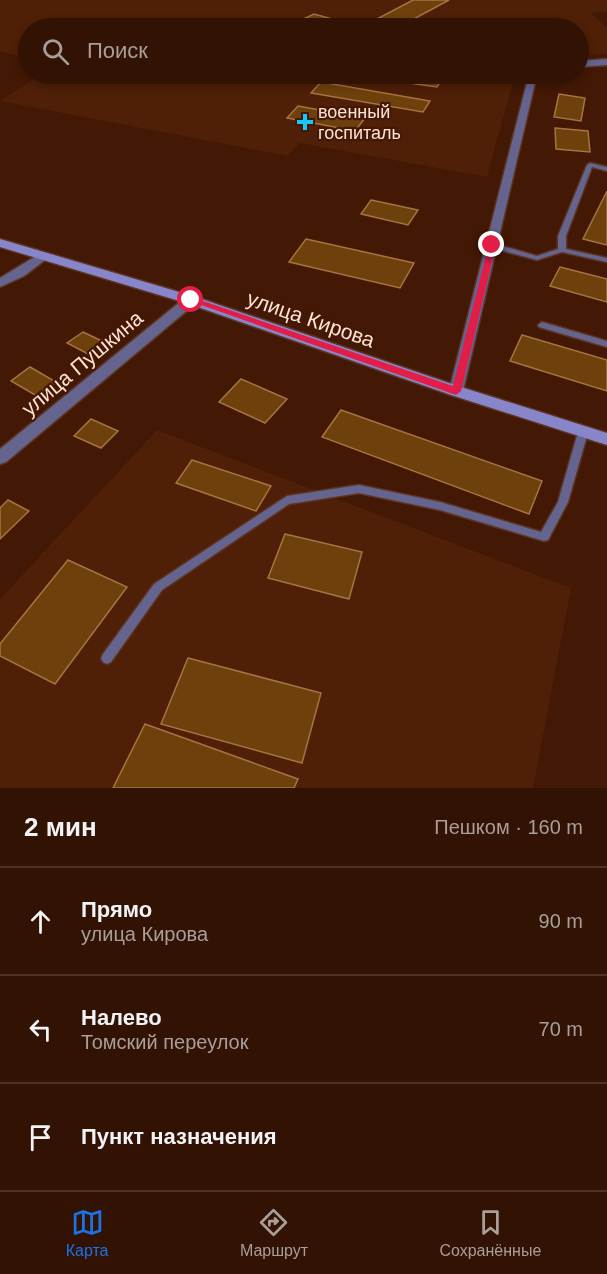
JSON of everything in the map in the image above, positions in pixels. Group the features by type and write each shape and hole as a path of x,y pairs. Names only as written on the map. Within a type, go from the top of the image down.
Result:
{"main road":[{"name":"улица Кирова","path":"0,243 191,300 456,391 607,439"}],"street":[{"path":"589,63 607,62"},
{"path":"456,391 531,84"},
{"path":"0,283 20,273 41,257"},
{"name":"улица Пушкина","path":"0,458 191,300"}],"lane":[{"path":"562,250 562,236 590,165 607,169"},
{"path":"492,245 537,258 562,250 607,260"},
{"path":"542,325 607,344"},
{"path":"107,658 158,587 287,500 359,489 440,506 544,537 563,502 583,432"}],"shaded area":[{"path":"0,0 607,0 607,12 591,13 607,27 607,54 589,55 589,18 18,18 18,56 0,51"},
{"name":"военный госпиталь","path":"26,84 512,84 487,177 300,143 288,156 0,101"},
{"path":"157,430 571,588 533,788 0,788 0,599"}],"building":[{"path":"413,0 449,0 416,18 379,18"},
{"path":"314,14 329,18 305,18"},
{"path":"319,84 332,84 430,101 423,112 311,93"},
{"path":"416,84 439,84 437,87"},
{"path":"559,94 585,98 581,121 554,117"},
{"path":"298,106 365,118 355,131 287,118"},
{"path":"555,128 588,131 590,152 556,149"},
{"path":"607,191 607,245 583,239"},
{"path":"371,200 418,210 408,225 361,214"},
{"path":"306,239 414,263 400,288 289,262"},
{"path":"560,267 607,279 607,302 550,286"},
{"path":"83,332 108,344 92,356 67,343"},
{"path":"522,335 607,360 607,391 510,361"},
{"path":"30,367 56,382 37,396 11,381"},
{"path":"241,379 287,399 265,423 219,402"},
{"path":"341,410 542,481 529,514 322,437"},
{"path":"91,419 118,431 101,448 74,436"},
{"path":"192,460 271,486 256,511 176,483"},
{"path":"8,500 29,511 0,539 0,508"},
{"path":"285,534 362,552 349,599 268,578"},
{"path":"68,560 127,587 55,684 0,656 0,644"},
{"path":"188,658 321,693 302,763 161,724"},
{"path":"145,724 298,779 294,788 113,788"}],"place":[{"name":"военный госпиталь","path":"305,122"}],"route":[{"path":"191,300 456,391 492,245"}]}
